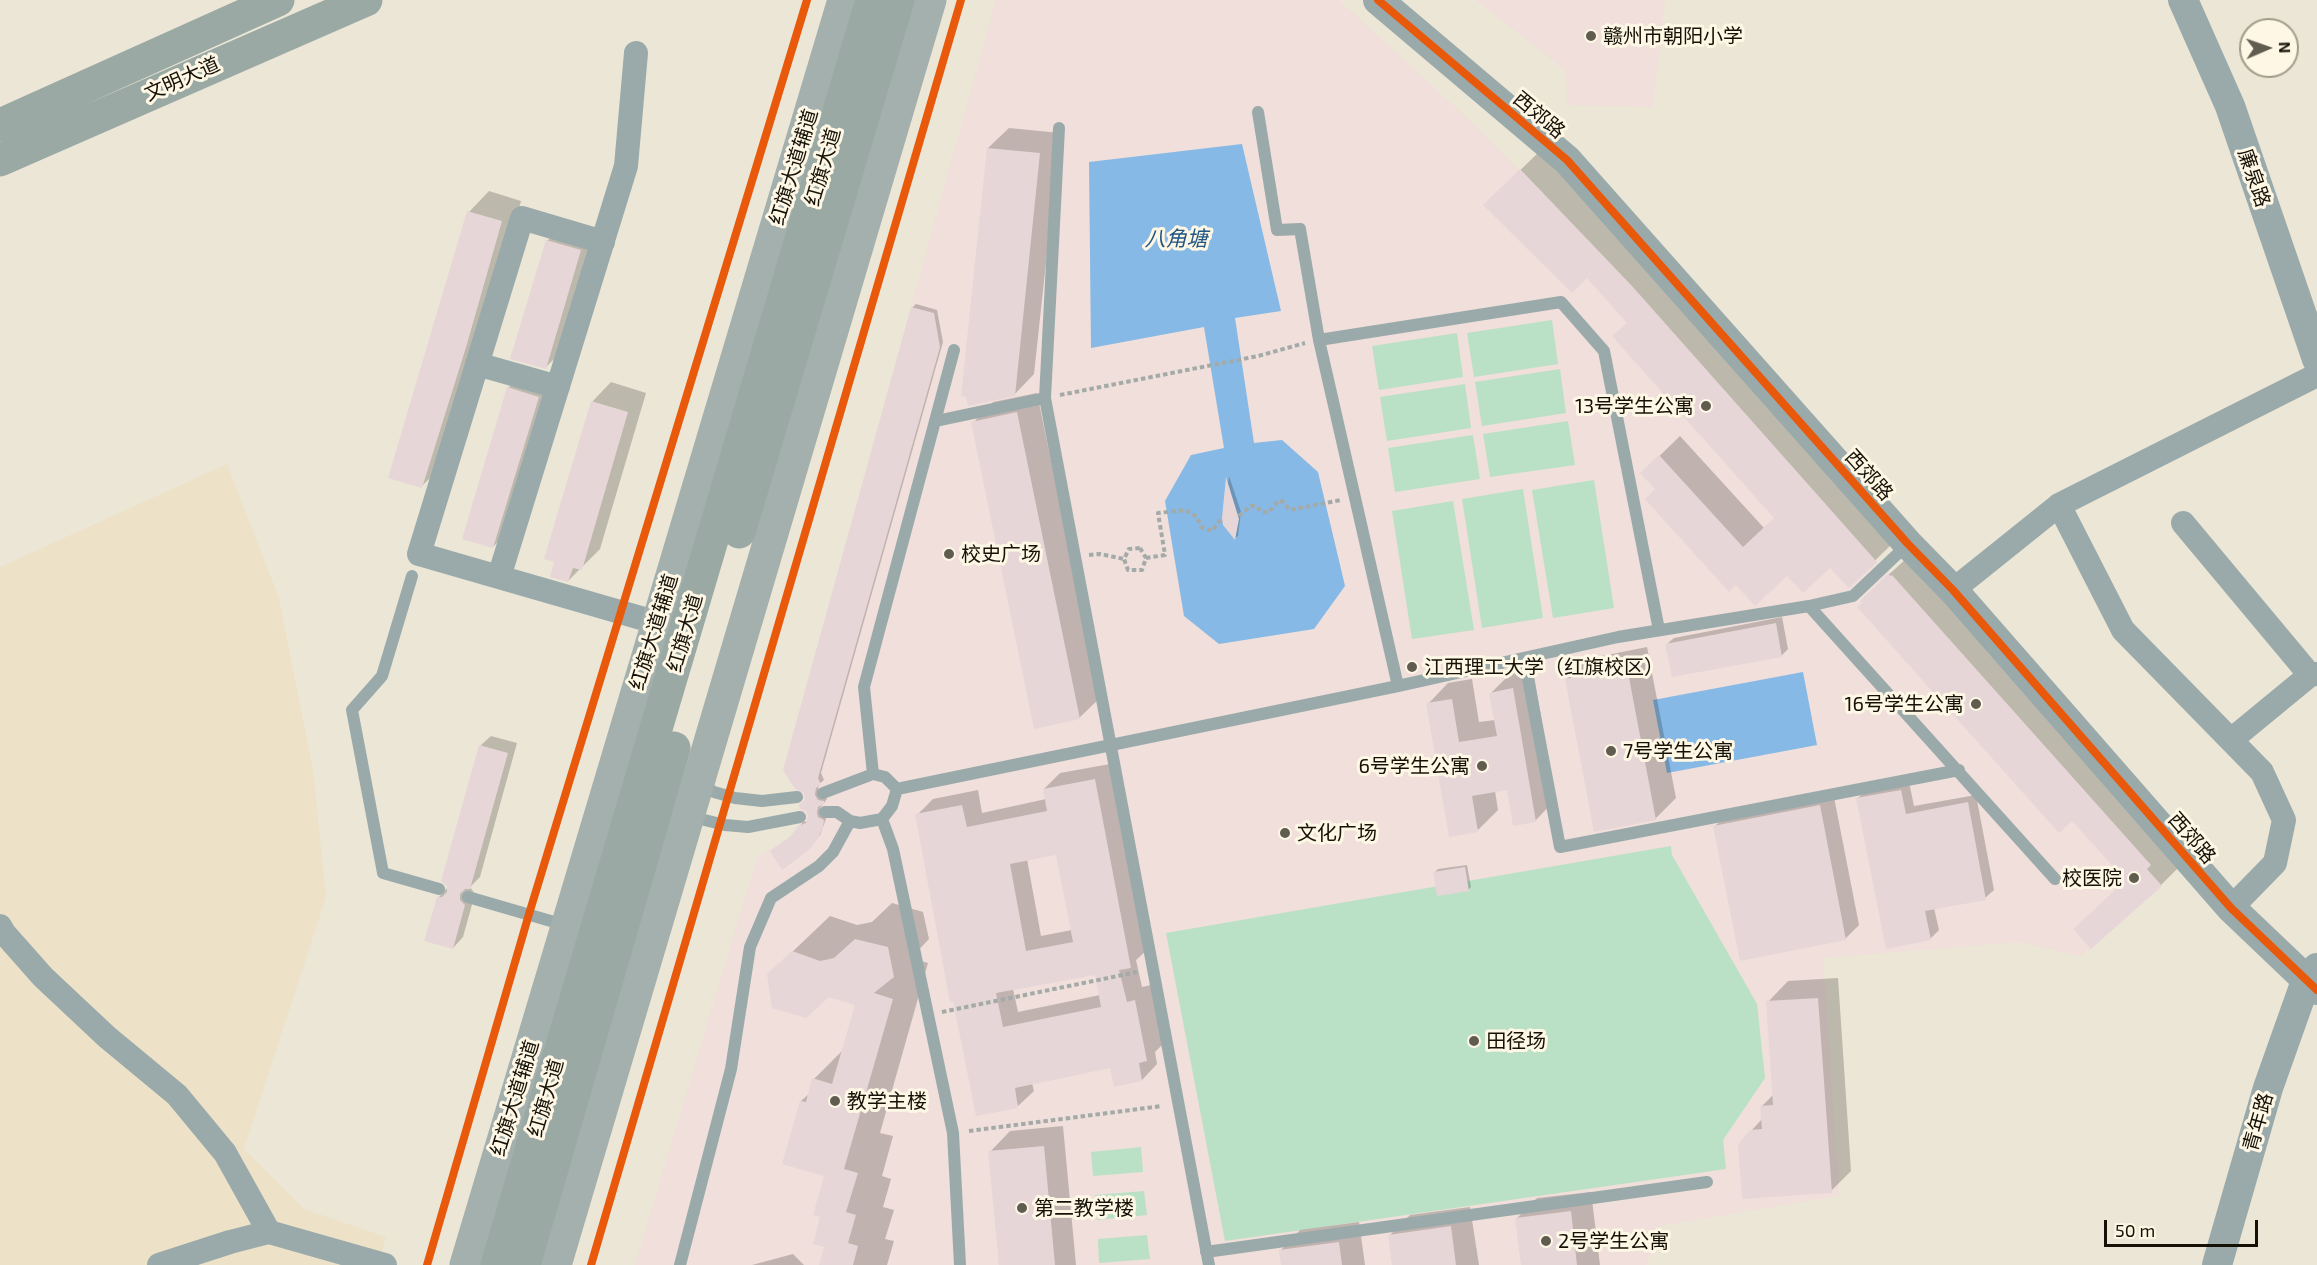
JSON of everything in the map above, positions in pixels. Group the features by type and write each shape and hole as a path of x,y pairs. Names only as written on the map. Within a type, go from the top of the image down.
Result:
{"main road":[{"name":"文明大道","path":"0,124 278,0"},
{"name":"红旗大道辅道","path":"466,1265 581,929 671,627 843,0"},
{"name":"红旗大道","path":"675,774 671,627 872,0"},
{"name":"红旗大道","path":"524,1265 665,809 898,0"},
{"path":"675,774 930,0"},
{"name":"文明大道","path":"0,160 351,3"},
{"name":"红旗大道","path":"497,1265 581,929 665,809"},
{"path":"555,1265 665,809"}],"street":[{"name":"西郊路","path":"1378,0 1567,160 1908,544 1953,590 2231,908 2313,980"},
{"name":"廉泉路","path":"2183,0 2230,106 2317,359"},
{"path":"499,577 627,166 636,53"},
{"path":"603,242 522,218 419,554 671,627"},
{"path":"477,364 558,387"},
{"path":"1953,590 2059,505 2317,375"},
{"path":"2059,505 2123,630 2262,772 2284,820 2275,863 2231,908"},
{"path":"2183,523 2313,675 2231,740"},
{"path":"0,926 43,977 107,1037 177,1095 225,1153 269,1232"},
{"name":"青年路","path":"2217,1265 2268,1088 2313,980"},
{"path":"208,1265 269,1232"},
{"path":"159,1265 269,1232 385,1265"}],"lane":[{"path":"1258,112 1277,230 1300,229 1319,340 1398,686"},
{"path":"1059,128 1045,398 1209,1265"},
{"path":"1319,340 1561,302 1604,351 1659,630"},
{"path":"873,774 864,687 954,350"},
{"path":"936,421 1045,398"},
{"path":"897,789 1398,686 1618,637 1809,606 1853,596 1908,544"},
{"path":"412,576 382,676 352,710 383,873 439,889"},
{"path":"1809,606 2055,879"},
{"path":"1524,658 1560,847 1959,771"},
{"path":"675,774 714,792 735,798 762,801 797,797"},
{"path":"823,793 873,774 885,777 897,789"},
{"path":"825,812 837,812 850,821 860,823 882,819 892,806 897,789"},
{"path":"665,809 725,825 748,827 800,817"},
{"path":"882,819 893,849 930,1014 953,1133 960,1265"},
{"path":"680,1265 730,1069 750,947 771,898 819,866 833,852 850,821"},
{"path":"468,897 581,929"},
{"path":"1206,1252 1707,1182"}],"path":[{"path":"1045,398 1258,356 1319,340"},
{"path":"1239,516 1251,506 1256,506 1262,512 1269,512 1278,501 1282,501 1290,510 1326,503"},
{"path":"1146,558 1165,555 1158,513 1185,510 1197,517 1201,526 1212,531 1222,518"},
{"path":"1140,548 1146,558 1142,570 1128,570 1124,559 1129,549 1140,548"},
{"path":"1076,557 1100,554 1124,559"},
{"path":"930,1014 1137,972"},
{"path":"953,1133 1162,1106"}],"shaded area":[{"name":"江西理工大学（红旗校区）","path":"996,0 1339,0 1478,128 1632,286 2151,865 2147,869 2162,886 2091,949 2079,956 2020,942 1823,958 1839,1196 1660,1226 1647,1265 635,1265 757,858 791,836 799,824 800,813 796,791 783,769 808,759 818,777 940,347 911,307"},
{"name":"赣州市朝阳小学","path":"1476,0 1665,0 1653,107 1567,105 1566,71"},
{"path":"227,464 279,598 313,770 326,897 244,1149 304,1209 386,1237 378,1265 0,1265 0,567"}],"green space":[{"path":"1552,320 1558,364 1474,377 1467,333"},
{"path":"1457,333 1463,377 1379,390 1372,346"},
{"path":"1560,369 1566,413 1482,426 1475,382"},
{"path":"1465,384 1471,428 1387,441 1380,397"},
{"path":"1568,421 1575,465 1490,477 1483,434"},
{"path":"1473,435 1480,479 1395,492 1388,448"},
{"path":"1594,480 1614,608 1553,618 1532,490"},
{"path":"1523,489 1543,618 1482,628 1462,499"},
{"path":"1453,501 1474,630 1412,639 1392,511"},
{"name":"田径场","path":"1671,846 1672,855 1757,1004 1765,1078 1723,1140 1726,1169 1225,1241 1166,933"},
{"path":"1141,1147 1143,1172 1093,1176 1091,1152"},
{"path":"1144,1191 1147,1215 1097,1220 1095,1195"},
{"path":"1147,1235 1150,1259 1099,1263 1098,1239"}],"water":[{"name":"八角塘","path":"1242,144 1281,311 1235,318 1254,443 1282,440 1318,472 1345,586 1314,629 1219,644 1184,616 1165,501 1191,455 1224,448 1204,327 1091,348 1089,162"},
{"path":"1803,672 1817,745 1667,773 1653,700"}],"building":[{"path":"987,148 1040,153 1015,396 968,406 966,397 961,396"},
{"path":"1520,169 1632,286 1877,562 1849,588 1830,568 1803,593 1787,576 1755,606 1736,585 1729,592 1645,499 1655,489 1640,473 1659,455 1743,547 1774,518 1612,336 1627,323 1587,278 1572,293 1483,205"},
{"path":"467,211 502,221 422,488 388,478"},
{"path":"546,240 581,250 546,369 510,359"},
{"path":"911,307 934,313 940,347 818,778 821,785 816,788 815,795 818,800 824,801 824,804 818,807 817,813 818,817 824,820 823,827 809,850 782,870 770,851 791,836 798,826 806,823 808,816 799,805 805,800 804,793 795,789 783,770"},
{"path":"507,387 539,397 493,548 462,539"},
{"path":"591,401 628,412 582,570 573,568 568,582 550,577 554,562 544,559"},
{"path":"1017,412 1080,719 1034,729 971,422"},
{"path":"1226,477 1239,519 1235,540 1223,525 1222,518"},
{"name":"16号学生公寓","path":"1888,574 1892,575 2151,865 2147,869 2162,886 2091,949 2073,929 2120,886 2106,870 2112,865 2072,821 2059,833 1857,607 1862,603 1860,601"},
{"path":"1776,623 1782,657 1672,677 1665,644"},
{"name":"7号学生公寓","path":"1627,667 1656,820 1594,832 1565,679"},
{"name":"6号学生公寓","path":"1513,688 1536,822 1513,826 1507,790 1472,796 1478,832 1449,837 1426,703 1452,699 1459,742 1497,736 1489,693"},
{"path":"479,745 508,753 470,889 465,889 460,894 460,900 465,905 453,949 424,941 437,897 442,897 447,892 447,886 441,881"},
{"path":"1095,779 1131,968 1119,970 1127,1002 1135,1000 1147,1061 1139,1063 1142,1081 1114,1087 1110,1068 1015,1088 1018,1108 976,1116 953,1001 950,1002 915,814 962,805 967,827 1047,811 1043,789","holes":["1056,855 1073,942 1026,951 1010,864","1095,975 1101,1007 1003,1027 996,993"]},
{"path":"1901,790 1906,814 1968,802 1986,900 1925,911 1931,940 1886,949 1856,798"},
{"path":"1820,805 1846,940 1740,961 1713,826"},
{"path":"1465,867 1469,891 1437,896 1433,872"},
{"name":"教学主楼","path":"855,939 888,947 894,977 874,993 893,999 844,1169 858,1173 846,1212 856,1215 848,1243 858,1246 853,1265 819,1265 824,1247 813,1244 820,1217 813,1215 824,1176 782,1164 800,1101 806,1102 812,1078 832,1084 855,1005 829,997 806,1018 772,1008 767,974 792,951 820,961 834,958"},
{"path":"1818,998 1832,1193 1742,1199 1738,1145 1750,1130 1762,1129 1760,1106 1773,1105 1766,1001"},
{"name":"第二教学楼","path":"1044,1146 1055,1265 999,1265 988,1151"},
{"name":"2号学生公寓","path":"1571,1211 1577,1265 1521,1265 1515,1218"},
{"path":"1451,1226 1456,1265 1392,1265 1388,1235"},
{"path":"1339,1242 1342,1265 1281,1265 1279,1250"}],"cycle path":[{"path":"427,1265 529,914 807,0"},
{"path":"591,1265 961,0"},
{"path":"1378,0 1567,160 1908,544 1953,590 2231,908 2317,990"}],"place":[{"name":"赣州市朝阳小学","path":"1591,36"},
{"name":"13号学生公寓","path":"1706,406"},
{"name":"校史广场","path":"949,554"},
{"name":"江西理工大学（红旗校区）","path":"1412,667"},
{"name":"16号学生公寓","path":"1976,704"},
{"name":"7号学生公寓","path":"1611,751"},
{"name":"6号学生公寓","path":"1482,766"},
{"name":"文化广场","path":"1285,833"},
{"name":"校医院","path":"2134,878"},
{"name":"田径场","path":"1474,1041"},
{"name":"教学主楼","path":"835,1101"},
{"name":"第二教学楼","path":"1022,1208"},
{"name":"2号学生公寓","path":"1546,1241"}]}
